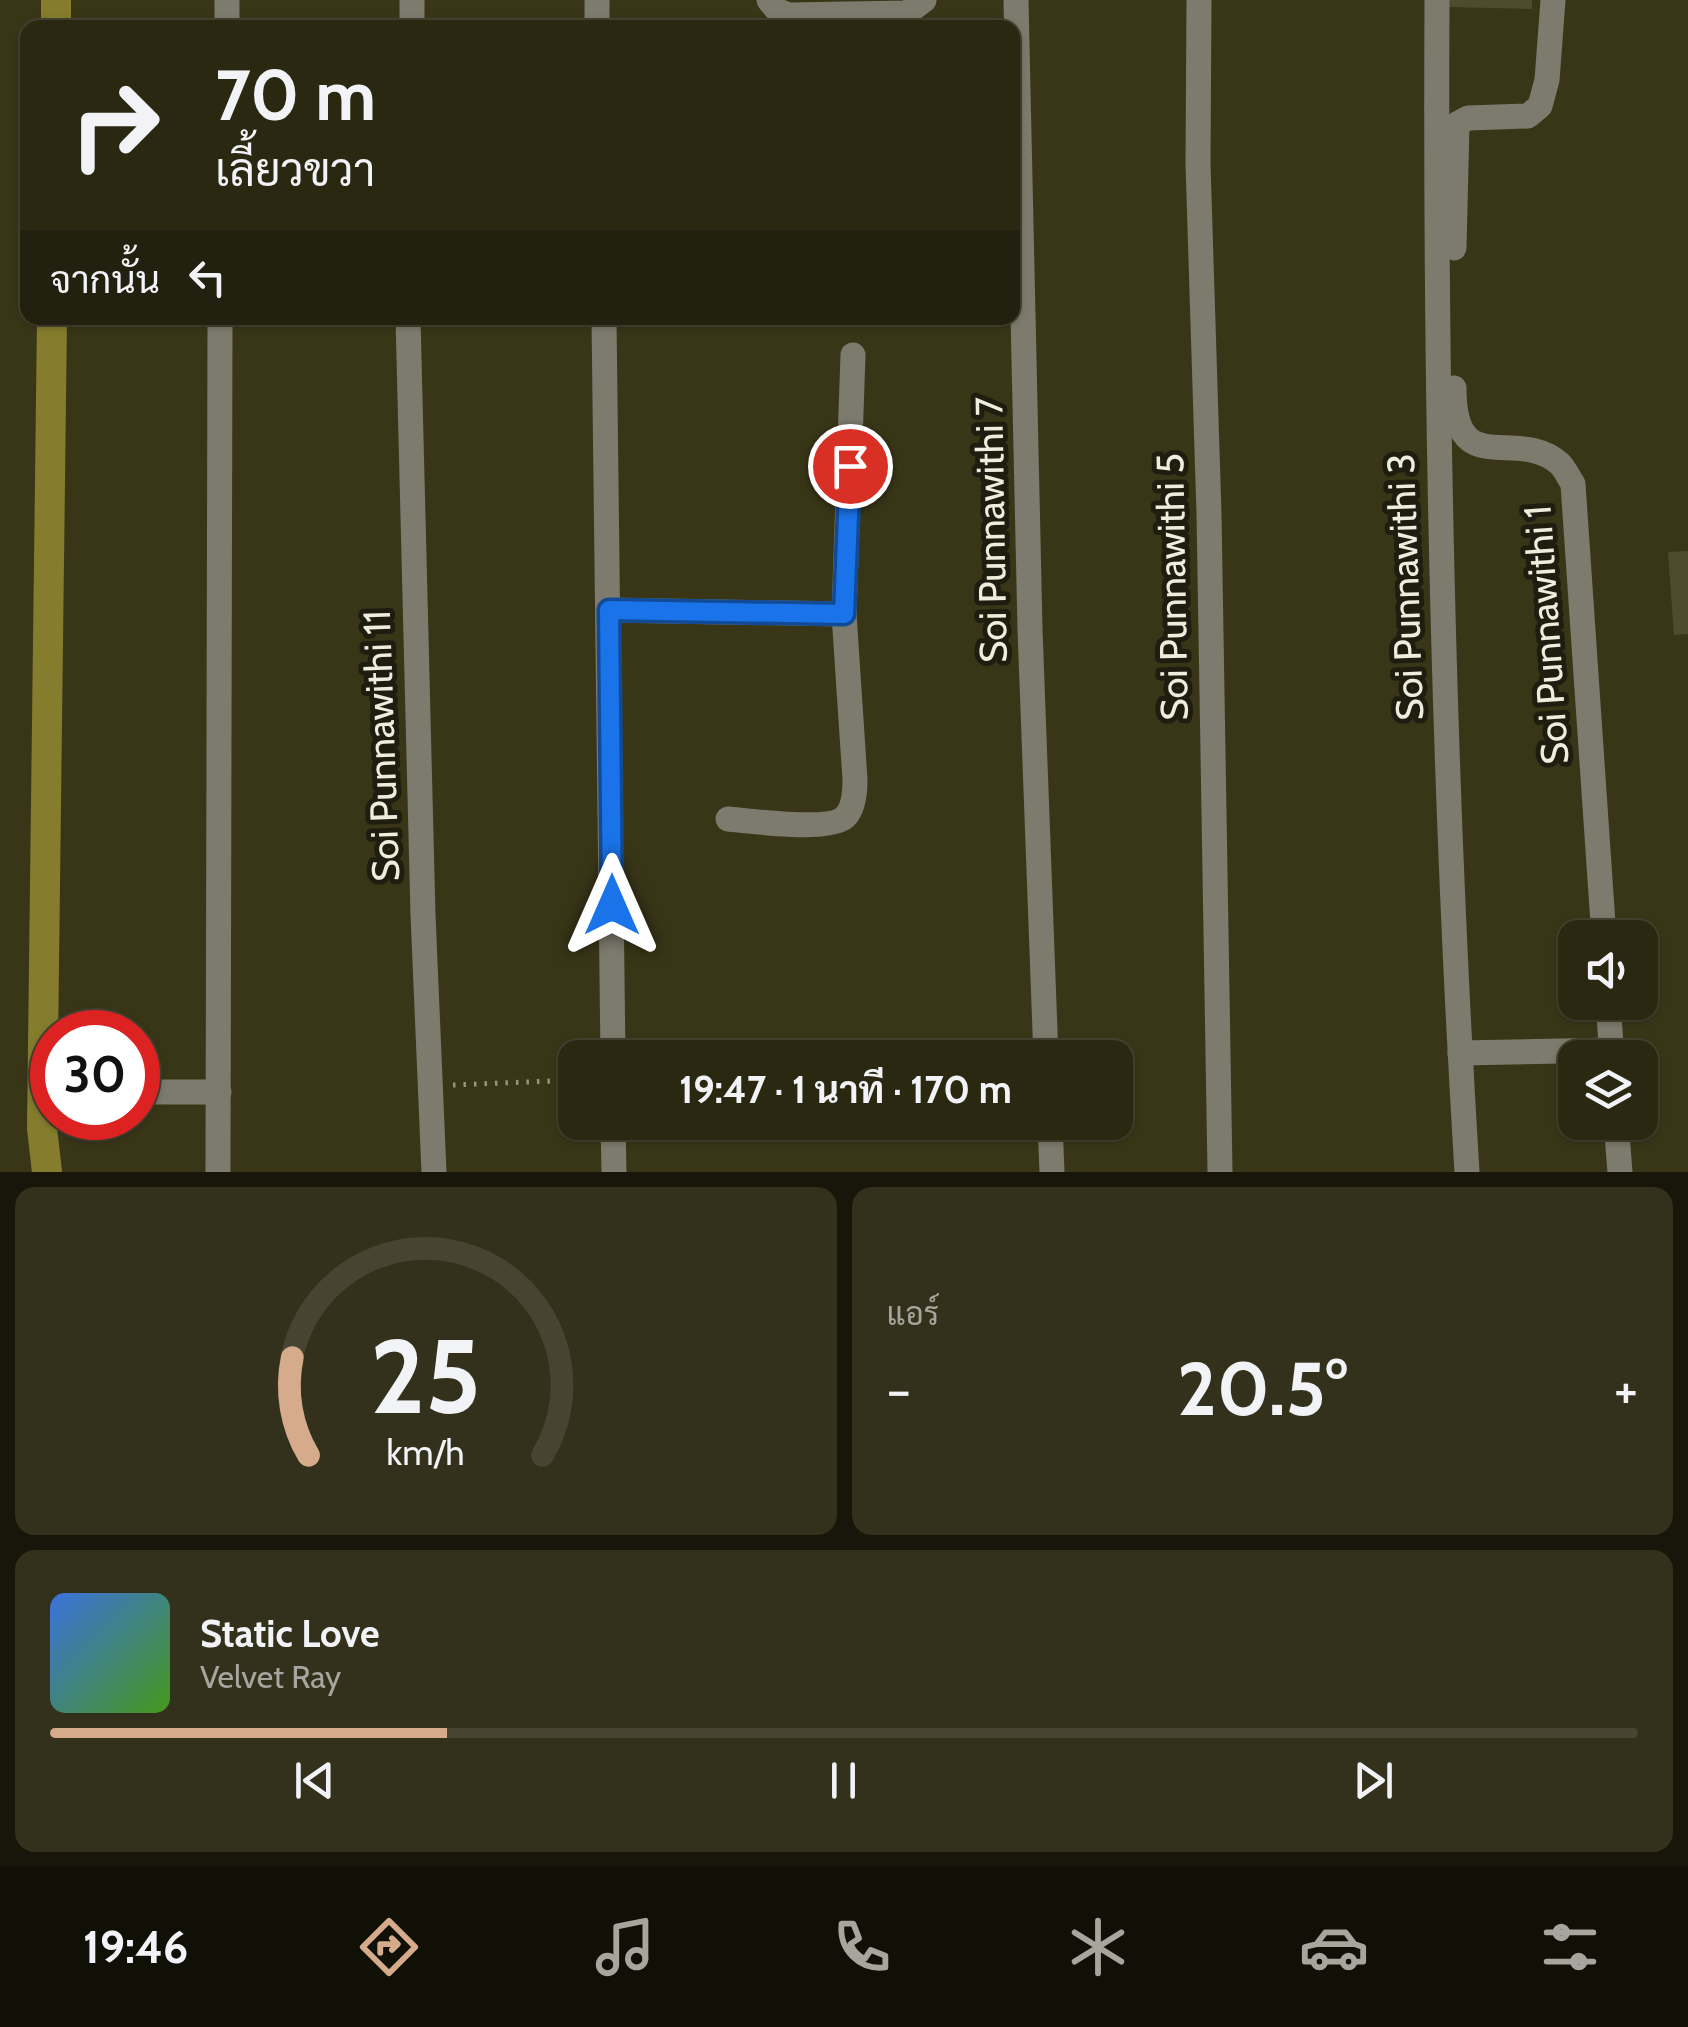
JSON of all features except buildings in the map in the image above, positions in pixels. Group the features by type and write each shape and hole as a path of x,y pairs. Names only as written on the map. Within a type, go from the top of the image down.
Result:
{"street":[{"path":"769,0 772,7 789,15 907,13 924,0"},
{"name":"Soi Punnawithi 5","path":"1199,0 1198,164 1220,1172"},
{"name":"Soi Punnawithi 3","path":"1437,0 1438,460 1467,1172"},
{"name":"Soi Punnawithi 1","path":"1553,0 1540,106 1528,116 1468,118 1457,124 1454,418 1464,436 1474,443 1538,454 1559,463 1573,484 1603,920"},
{"name":"Soi Punnawithi 7","path":"1020,185 1030,649 1045,1040"},
{"path":"218,1172 220,325"},
{"name":"Soi Punnawithi 11","path":"408,325 423,915 434,1172"},
{"path":"604,325 613,1040"},
{"path":"728,819 837,822 848,815 854,797 844,614 854,355"},
{"path":"609,610 844,614"},
{"path":"1460,1053 1558,1054"},
{"path":"160,1092 219,1092"},
{"path":"614,1140 614,1172"},
{"path":"1051,1140 1052,1172"},
{"path":"1617,1140 1620,1172"}],"path":[{"path":"431,1085 558,1081"}],"waterway":[{"path":"56,0 56,20"},
{"path":"47,1172 42,1128 52,325"}],"route":[{"path":"612,905 609,610 844,614 850,466"}]}
